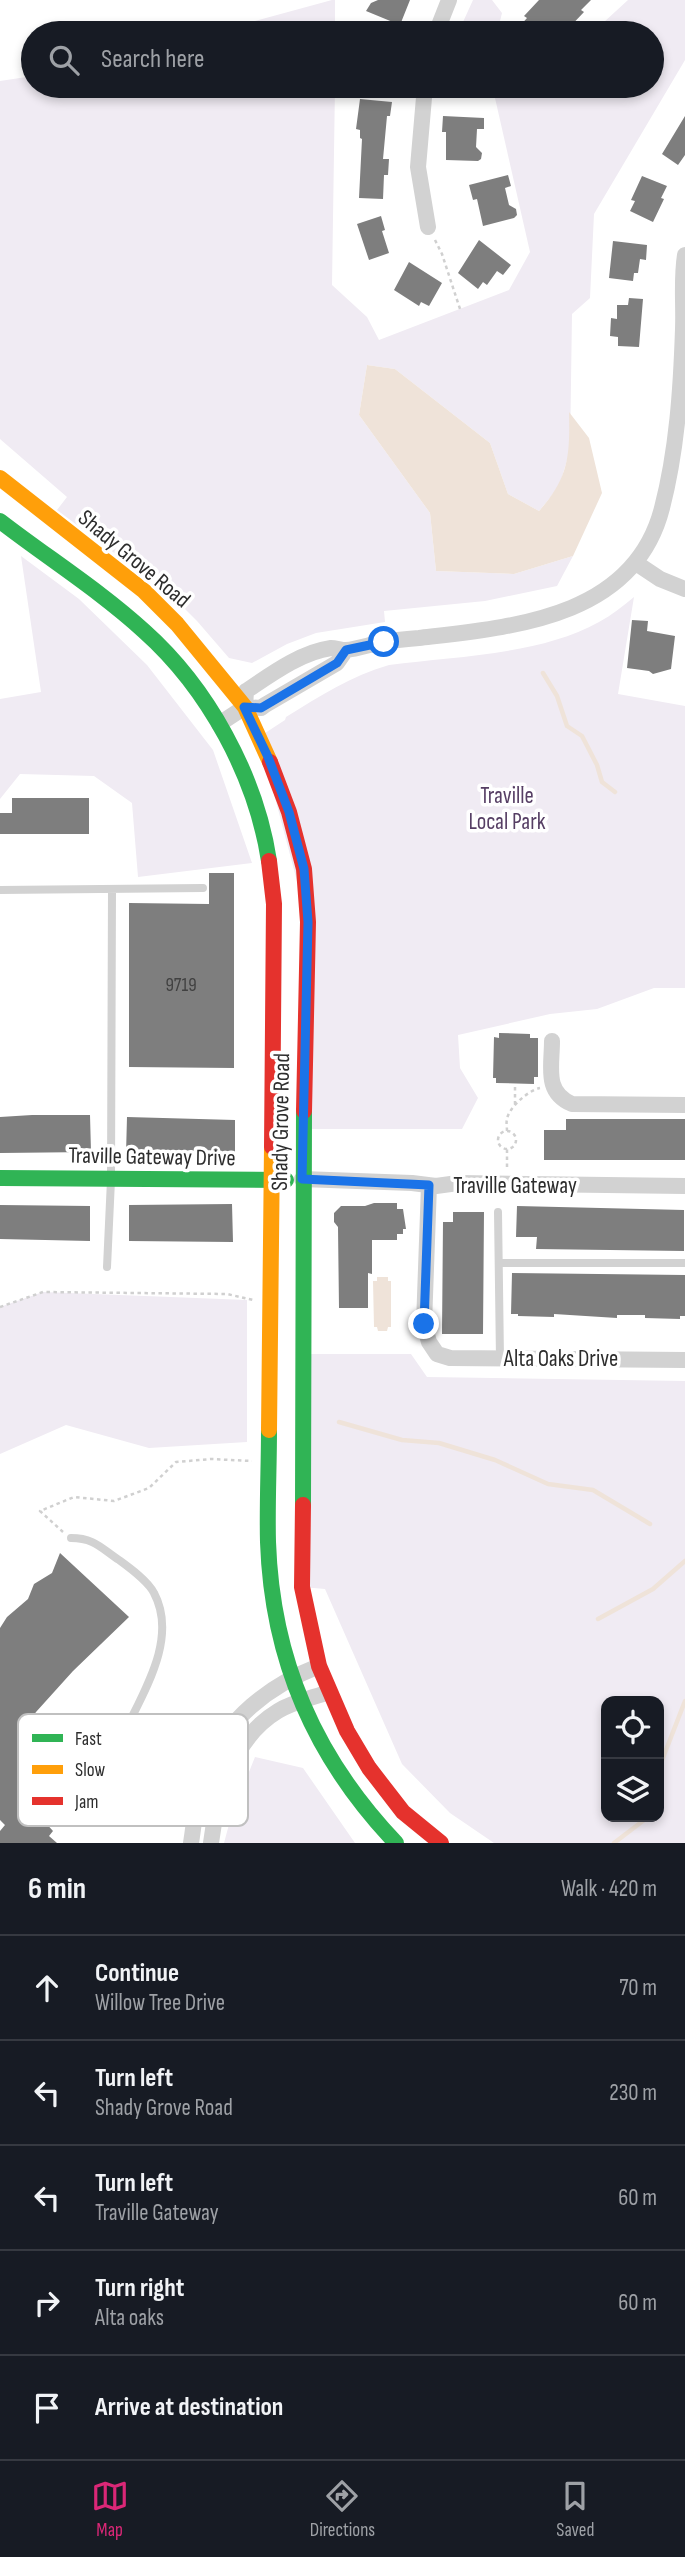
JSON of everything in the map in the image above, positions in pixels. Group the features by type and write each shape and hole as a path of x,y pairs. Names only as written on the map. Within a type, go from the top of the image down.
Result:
{"main road":[{"name":"Shady Grove Road","path":"0,478 144,591 185,633 244,707 268,757 289,812 304,869 308,922 302,1179 302,1587 319,1666 347,1731 369,1768 403,1812 441,1843"},
{"name":"Shady Grove Road","path":"0,522 122,612 159,646 195,688 238,759 264,837 274,904 268,1543 276,1619 300,1702 321,1745 343,1781 379,1827 396,1843"},
{"name":"Traville Gateway Drive","path":"0,1178 302,1179"}],"street":[{"path":"441,21 449,0"},
{"path":"424,98 418,167 428,227"},
{"path":"244,707 246,691 287,666 331,648 346,650 384,642 514,626 549,617 576,607 599,594 636,563 662,510 681,432 682,271 685,255"},
{"path":"636,563 660,579 685,589"},
{"path":"219,724 244,707 261,708 337,663 346,650"},
{"path":"552,1041 552,1086 560,1098 572,1104 685,1105"},
{"name":"Traville Gateway","path":"302,1179 429,1185 458,1183 685,1186"},
{"name":"Alta Oaks Drive","path":"429,1185 424,1324 429,1342 437,1354 450,1358 685,1360"},
{"path":"243,1714 269,1691 292,1677 319,1666"},
{"path":"248,1741 265,1719 281,1709 329,1692"}],"lane":[{"path":"0,890 203,888"},
{"path":"107,1267 111,1180 112,889"},
{"path":"498,1212 499,1359"},
{"path":"499,1263 685,1263"},
{"path":"71,1538 87,1538 128,1566 154,1592 163,1625 155,1667 133,1714"}],"path":[{"path":"428,227 442,254 460,309"},
{"path":"507,1131 507,1116 515,1106 533,1090 552,1086"},
{"path":"515,1087 515,1106"},
{"path":"507,1131 513,1133 516,1140 513,1147 508,1149 502,1147 498,1140 502,1133 507,1131"},
{"path":"507,1167 508,1149"},
{"path":"0,1307 43,1292 227,1294 256,1300"},
{"path":"71,1538 40,1511 75,1497 114,1501 149,1488 176,1462 211,1459 254,1461"}],"green space":[{"path":"332,0 335,0 335,21 255,21"},
{"path":"473,0 492,0 502,13 500,21 463,21"},
{"path":"628,0 685,0 685,60 664,96 664,21 605,21"},
{"path":"21,78 21,98 335,98 332,285 367,317 379,340 509,290 530,252 495,98 663,98 594,214 590,298 572,314 570,450 559,487 539,511 508,494 490,443 395,369 367,365 359,415 430,513 436,571 514,574 573,556 557,586 485,601 384,611 385,622 316,633 287,644 252,663 229,658 173,597 57,510 67,497 0,439 0,81"},
{"path":"21,556 79,599 147,665 213,750 252,863 138,877 132,803 94,776 20,774 0,799 0,699 41,692"},
{"name":"Traville Local Park","path":"634,597 618,694 685,706 685,988 654,988 597,1009 550,1014 458,1035 460,1068 478,1098 462,1129 303,1129 308,923 259,737 324,694 375,670 389,665 524,648 551,641 599,622"},
{"path":"43,1292 247,1300 247,1442 149,1448 66,1425 0,1454 0,1307"},
{"path":"304,1354 411,1354 427,1377 685,1381 685,1843 494,1843 450,1813 402,1764 325,1589 302,1587"},
{"path":"255,1757 303,1768 355,1843 224,1843 229,1826 248,1826 248,1774"}],"shaded area":[{"path":"367,365 395,369 490,443 508,494 539,511 556,488 566,465 569,412 589,438 602,493 573,556 514,574 436,571 430,513 359,415"},
{"path":"377,1277 388,1277 388,1281 391,1281 391,1327 388,1327 387,1331 378,1331 377,1327 374,1327 373,1281 377,1281"}],"building":[{"path":"378,0 410,0 402,21 390,21 366,11 371,3"},
{"path":"539,0 591,0 575,21 524,21 527,18 524,16"},
{"path":"360,99 392,102 390,116 387,116 383,159 389,159 388,175 384,175 383,199 359,198 362,139 360,130 356,129"},
{"path":"443,116 484,118 484,129 477,129 476,147 482,153 481,159 446,160"},
{"path":"685,116 685,155 678,165 662,154"},
{"path":"508,175 511,186 505,188 509,205 516,209 517,215 483,226 477,199 473,200 469,185"},
{"path":"642,176 667,186 653,222 630,211 635,201 631,200"},
{"path":"381,216 385,230 382,231 389,253 369,260 357,224"},
{"path":"479,240 511,265 503,275 497,271 487,285 483,282 478,289 458,273"},
{"path":"613,241 647,245 646,260 640,259 638,273 634,273 633,281 609,278"},
{"path":"409,262 442,283 429,306 421,302 419,306 394,290"},
{"path":"629,298 643,299 639,347 618,346 618,337 610,336 611,318 617,319 617,305 628,305"},
{"path":"632,620 648,621 647,631 675,636 671,669 653,674 627,668"},
{"path":"12,798 89,798 89,834 0,834 0,813 12,813"},
{"path":"209,873 234,873 234,1068 129,1067 129,903 209,904"},
{"path":"499,1033 530,1034 530,1038 538,1038 538,1077 534,1077 534,1084 496,1083 496,1078 493,1078 494,1037 499,1038"},
{"path":"90,1115 91,1152 0,1153 0,1117"},
{"path":"127,1117 235,1120 235,1156 126,1154"},
{"path":"566,1119 685,1119 685,1160 544,1160 544,1130 566,1130"},
{"path":"374,1203 397,1203 397,1209 403,1209 406,1229 403,1229 403,1234 397,1234 397,1240 372,1240 368,1308 339,1308 338,1227 334,1222 334,1213 341,1206 365,1206"},
{"path":"232,1204 233,1242 129,1241 129,1205"},
{"path":"0,1205 90,1206 90,1241 0,1239"},
{"path":"517,1206 684,1210 684,1251 536,1249 537,1237 516,1237"},
{"path":"453,1212 484,1212 483,1334 442,1334 443,1222 453,1222"},
{"path":"512,1273 685,1275 685,1316 680,1316 680,1319 645,1318 645,1315 617,1315 617,1318 554,1314 554,1317 518,1316 511,1314"},
{"path":"60,1553 129,1617 73,1671 35,1714 18,1714 18,1826 48,1826 53,1831 49,1836 57,1843 0,1843 0,1831 5,1825 0,1820 0,1628 7,1617 28,1599 34,1584 52,1573"}],"waterway":[{"path":"543,673 557,696 567,726 582,736 597,765 602,782 615,792"},
{"path":"339,1422 402,1440 439,1443 495,1460 548,1484 593,1490 650,1524"},
{"path":"598,1619 653,1589 685,1561"},
{"path":"662,1759 685,1701"},
{"path":"614,1843 641,1822"}],"traffic: fast":[{"path":"0,521 127,616 189,679 226,736 241,766 263,829 269,861"},
{"path":"303,1505 304,1111"},
{"path":"0,1178 286,1180"},
{"path":"269,1430 268,1542 271,1585 278,1627 289,1667 303,1705 342,1777 367,1811 396,1843"}],"traffic: slow":[{"path":"0,478 144,591 177,624 245,707 270,762"},
{"path":"269,1430 272,1147"}],"traffic: jam":[{"path":"270,762 289,812 304,869 308,922 304,1111"},
{"path":"269,861 274,904 272,1147"},
{"path":"303,1505 302,1587 319,1666 347,1731 369,1768 403,1812 441,1843"}],"route":[{"path":"384,642 346,650 337,663 261,708 244,707 268,757 289,812 304,869 308,922 302,1179 429,1185 424,1324"}]}
